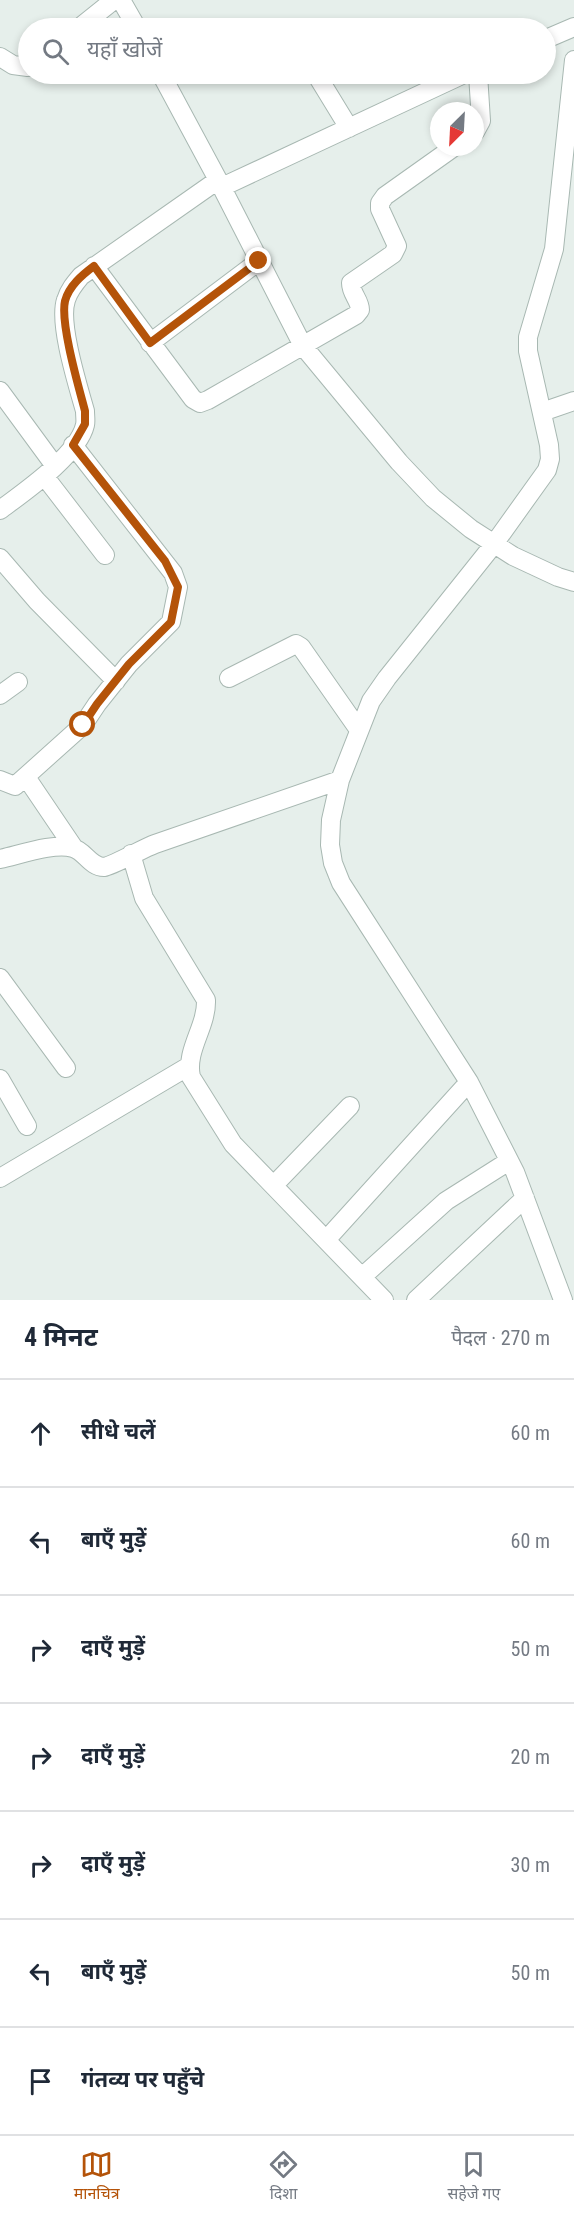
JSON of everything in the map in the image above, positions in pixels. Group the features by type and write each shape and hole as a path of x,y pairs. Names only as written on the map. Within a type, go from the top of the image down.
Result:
{"street":[{"path":"92,18 114,0"},
{"path":"122,0 132,18"},
{"path":"556,35 574,27"},
{"path":"0,57 18,66"},
{"path":"563,1300 525,1198 469,1082 341,883 333,863 330,845 331,820 340,780 371,701 494,544 548,470 549,445 528,351 528,337 554,249 569,171 574,60"},
{"path":"166,84 303,346 399,462 433,498 471,530 513,556 574,582"},
{"path":"322,84 349,128"},
{"path":"0,510 50,472 73,445 85,424 85,411 64,318 65,302 70,290 81,276 220,183 349,128 443,84"},
{"path":"479,84 480,102"},
{"path":"94,266 193,399 200,403 229,389 356,315 360,310 360,303 351,290 351,283 393,254 397,246 380,209 380,203 385,196 441,156"},
{"path":"150,343 259,261"},
{"path":"0,391 105,555"},
{"path":"542,412 574,401"},
{"path":"0,780 15,786 83,725 97,704 145,647 171,622 178,587 165,561 73,445"},
{"path":"0,558 37,601 116,681"},
{"path":"229,678 296,644 301,647 359,730"},
{"path":"0,695 18,682"},
{"path":"26,777 74,848 93,864 103,867 114,864 131,854 340,780"},
{"path":"0,859 50,848 74,848"},
{"path":"131,854 144,898 206,1000 206,1012 189,1066 191,1077 233,1144 384,1300"},
{"path":"0,978 66,1068"},
{"path":"0,1178 189,1066"},
{"path":"0,1079 27,1126"},
{"path":"326,1240 469,1082"},
{"path":"274,1185 350,1106"},
{"path":"362,1276 446,1201 509,1161"},
{"path":"416,1300 525,1198"}],"route":[{"path":"83,725 129,664 171,622 178,587 165,561 73,445 85,424 85,411 64,318 65,302 70,290 81,276 94,266 150,343 259,261"}]}
